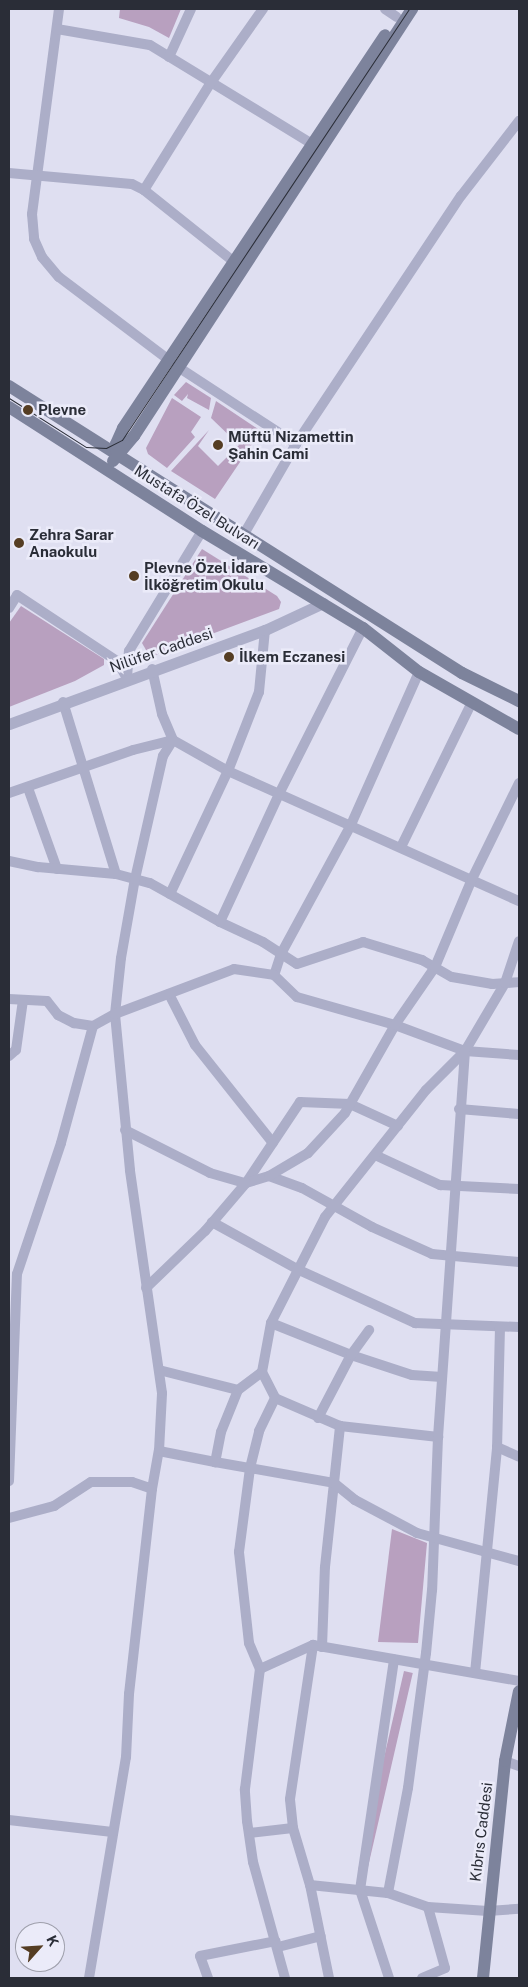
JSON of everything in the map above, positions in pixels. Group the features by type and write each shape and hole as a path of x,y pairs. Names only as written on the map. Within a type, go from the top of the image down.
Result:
{"main road":[{"path":"108,470 117,454 119,435 174,364 412,9"},
{"path":"174,364 233,261 400,13"},
{"name":"Mustafa Özel Bulvarı","path":"9,386 462,673 519,701"},
{"name":"Mustafa Özel Bulvarı","path":"9,407 202,531 363,628 419,672 519,729"},
{"name":"Kıbrıs Caddesi","path":"483,1978 488,1911 505,1761 519,1691"}],"street":[{"path":"59,9 32,214 34,238 42,257 59,277 174,364 296,444"},
{"path":"169,57 191,9"},
{"path":"144,190 210,84 263,9"},
{"path":"385,9 400,13"},
{"path":"57,29 150,45 210,84 312,144"},
{"path":"244,534 296,444 461,196 519,121"},
{"path":"9,173 36,177 132,184 144,190 233,261"},
{"path":"127,678 129,651 202,531"},
{"path":"9,608 17,595 117,661 127,678"},
{"name":"Nilüfer Caddesi","path":"9,724 127,678 265,630 323,603"},
{"path":"220,922 280,792 363,628"},
{"path":"170,894 228,771 259,692 265,630"},
{"path":"152,669 162,714 173,740 228,771 280,792 519,901"},
{"path":"274,975 281,954 351,825 419,672"},
{"path":"63,702 116,874"},
{"path":"401,847 472,702"},
{"path":"9,793 84,767 173,740"},
{"path":"89,1978 126,1757 129,1694 152,1488 159,1451 162,1393 125,1130 116,1014 121,958 135,879 163,756 173,740"},
{"path":"125,1130 210,1173 246,1183 269,1176 308,1153 350,1104 395,1024 435,967 472,879 519,783"},
{"path":"28,788 57,869"},
{"path":"9,861 57,869 116,874 135,879 170,894 297,964 363,942 390,949 435,967 452,977 471,981 519,982"},
{"path":"438,1437 340,1426 318,1418 275,1398 262,1372 271,1323 334,1204 426,1090 465,1051 505,983 519,941"},
{"path":"9,999 47,1001 58,1015 74,1023 93,1026 116,1014 234,969 274,975 297,997 395,1024 465,1051 519,1055"},
{"path":"169,994 195,1045 273,1143"},
{"path":"9,1056 16,1050 23,1000"},
{"path":"9,1481 16,1274 60,1142 93,1026"},
{"path":"388,1893 408,1788 425,1664 454,1185 465,1051"},
{"path":"146,1288 212,1222 246,1183 300,1102 350,1104 398,1126"},
{"path":"459,1109 519,1114"},
{"path":"375,1155 440,1185 519,1189"},
{"path":"269,1176 334,1204 372,1226 432,1254 519,1262"},
{"path":"212,1222 299,1270 415,1323 519,1328"},
{"path":"9,1265 20,1262"},
{"path":"271,1323 351,1355 412,1374 442,1377"},
{"path":"475,1673 489,1551 497,1447 500,1327"},
{"path":"318,1418 351,1355 369,1330"},
{"path":"159,1370 238,1390"},
{"path":"215,1462 221,1432 238,1390 262,1372"},
{"path":"275,1398 259,1431 250,1468 239,1552 249,1643 260,1669 245,1789 249,1833 253,1862 285,1978"},
{"path":"329,1978 310,1885 293,1828 290,1799 317,1646 340,1426"},
{"path":"497,1447 519,1457"},
{"path":"159,1451 334,1483 393,1523 434,1538 489,1551 519,1561"},
{"path":"9,1518 54,1506 91,1482 132,1482 152,1488"},
{"path":"260,1669 317,1646 519,1681"},
{"path":"389,1978 360,1890 394,1659"},
{"path":"505,1761 519,1766"},
{"path":"9,1820 112,1832"},
{"path":"249,1833 293,1828"},
{"path":"310,1885 388,1893 428,1908 488,1911 519,1909"},
{"path":"422,1978 445,1968 428,1908"},
{"path":"208,1978 200,1956 321,1936"}],"shaded area":[{"path":"120,9 181,9 169,38 149,27 119,18"},
{"path":"186,382 211,398 209,410 187,398 188,394 182,401 174,395"},
{"path":"172,398 201,417 191,432 195,437 167,468 148,454 146,448"},
{"path":"216,401 261,431 215,499 171,471 209,430 198,446 218,466 239,445 211,418"},
{"path":"202,549 277,596 281,602 279,609 150,657 142,643"},
{"path":"21,606 104,659 104,665 75,681 9,707 9,623"},
{"path":"392,1529 427,1543 418,1643 378,1642"},
{"path":"404,1671 413,1673 367,1873 358,1871"}],"tram line":[{"path":"9,398 86,447 106,448 122,440 409,9"}],"place":[{"name":"Plevne","path":"28,410"},
{"name":"Müftü Nizamettin Şahin Cami","path":"218,445"},
{"name":"Zehra Sarar Anaokulu","path":"19,543"},
{"name":"Plevne Özel İdare İlköğretim Okulu","path":"134,576"},
{"name":"İlkem Eczanesi","path":"229,657"}]}
